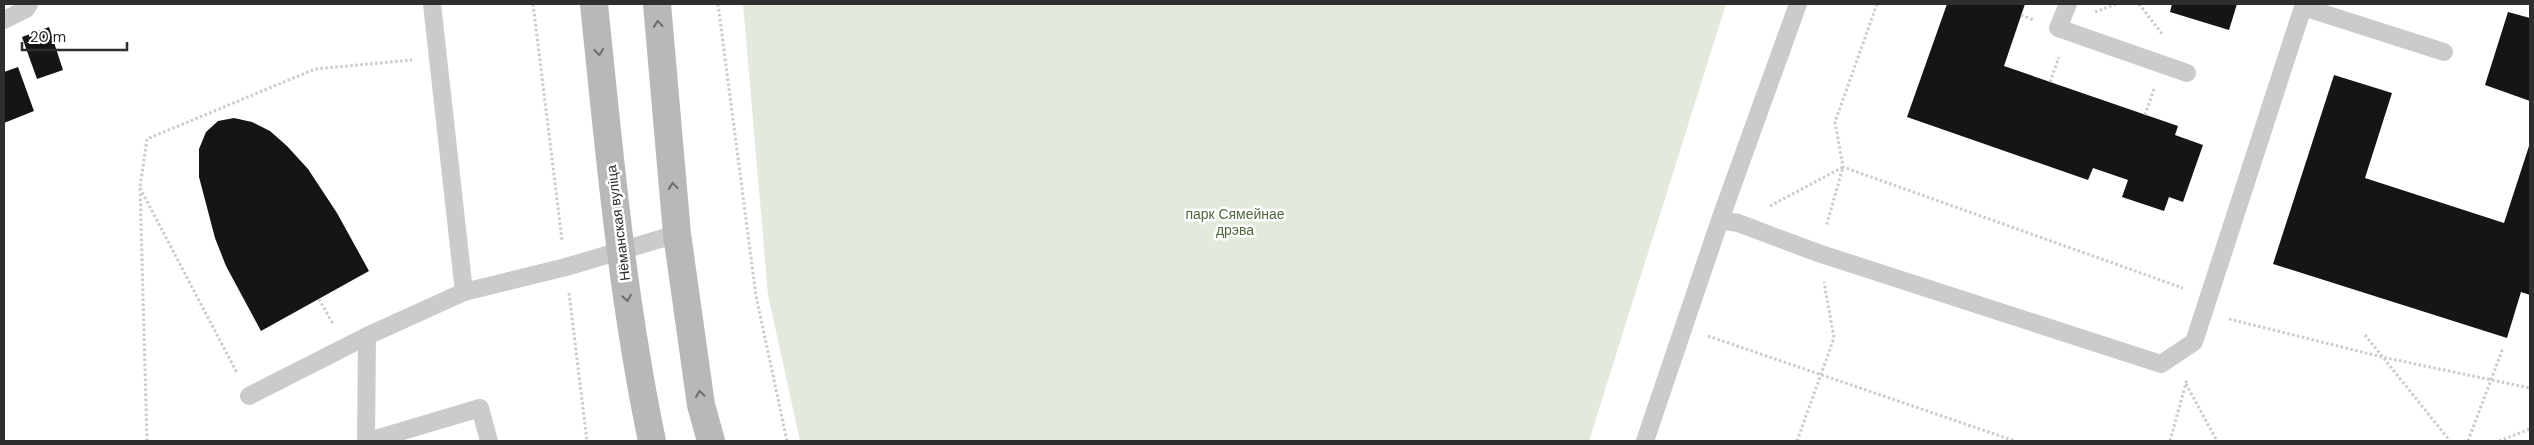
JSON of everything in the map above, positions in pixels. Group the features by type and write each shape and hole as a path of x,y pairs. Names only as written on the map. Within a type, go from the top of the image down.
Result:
{"main road":[{"name":"Нёманская вуліца","path":"594,4 620,250 643,400 652,441"},
{"path":"657,4 678,234 701,406 711,441"}],"lane":[{"path":"4,20 26,9 29,4"},
{"path":"432,4 464,292"},
{"path":"1645,441 1720,220 1798,4"},
{"path":"2068,4 2058,28 2187,73"},
{"path":"1720,220 1738,223 1818,253 2161,364 2194,342 2303,6 2444,52"},
{"path":"249,396 367,336 464,292 566,267 678,234"},
{"path":"367,336 367,441 480,408 488,441"}],"path":[{"path":"533,4 588,441"},
{"path":"718,4 756,296 787,441"},
{"path":"1877,4 1835,122 1843,167 2208,297"},
{"path":"147,441 140,187 147,139 315,69 438,57"},
{"path":"140,187 249,396"},
{"path":"2202,318 2236,320 2382,357 2530,388"},
{"path":"1684,328 2015,441"},
{"path":"2365,335 2450,441"},
{"path":"2170,441 2186,383 2194,342"},
{"path":"2468,441 2503,348"},
{"path":"1797,441 1820,375"},
{"path":"2186,383 2217,441"},
{"path":"2499,441 2530,429"}],"green space":[{"name":"парк Сямейнае дрэва","path":"743,4 1726,4 1589,441 800,441 768,295"}],"building":[{"path":"1947,4 2025,4 2004,66 2178,126 2175,135 2203,145 2183,202 2169,197 2164,211 2122,197 2128,180 2093,168 2088,180 1907,117"},
{"path":"2172,4 2237,4 2229,30 2170,12"},
{"path":"2508,12 2530,18 2530,101 2485,85"},
{"path":"49,27 63,70 37,79 22,37"},
{"path":"18,67 34,111 4,123 4,72"},
{"path":"2334,75 2392,93 2365,178 2504,223 2530,143 2530,295 2521,292 2507,338 2273,264"},
{"path":"234,118 252,122 270,131 308,169 337,213 369,271 261,331 226,266 215,238 199,177 199,149 206,132 218,121"}]}
